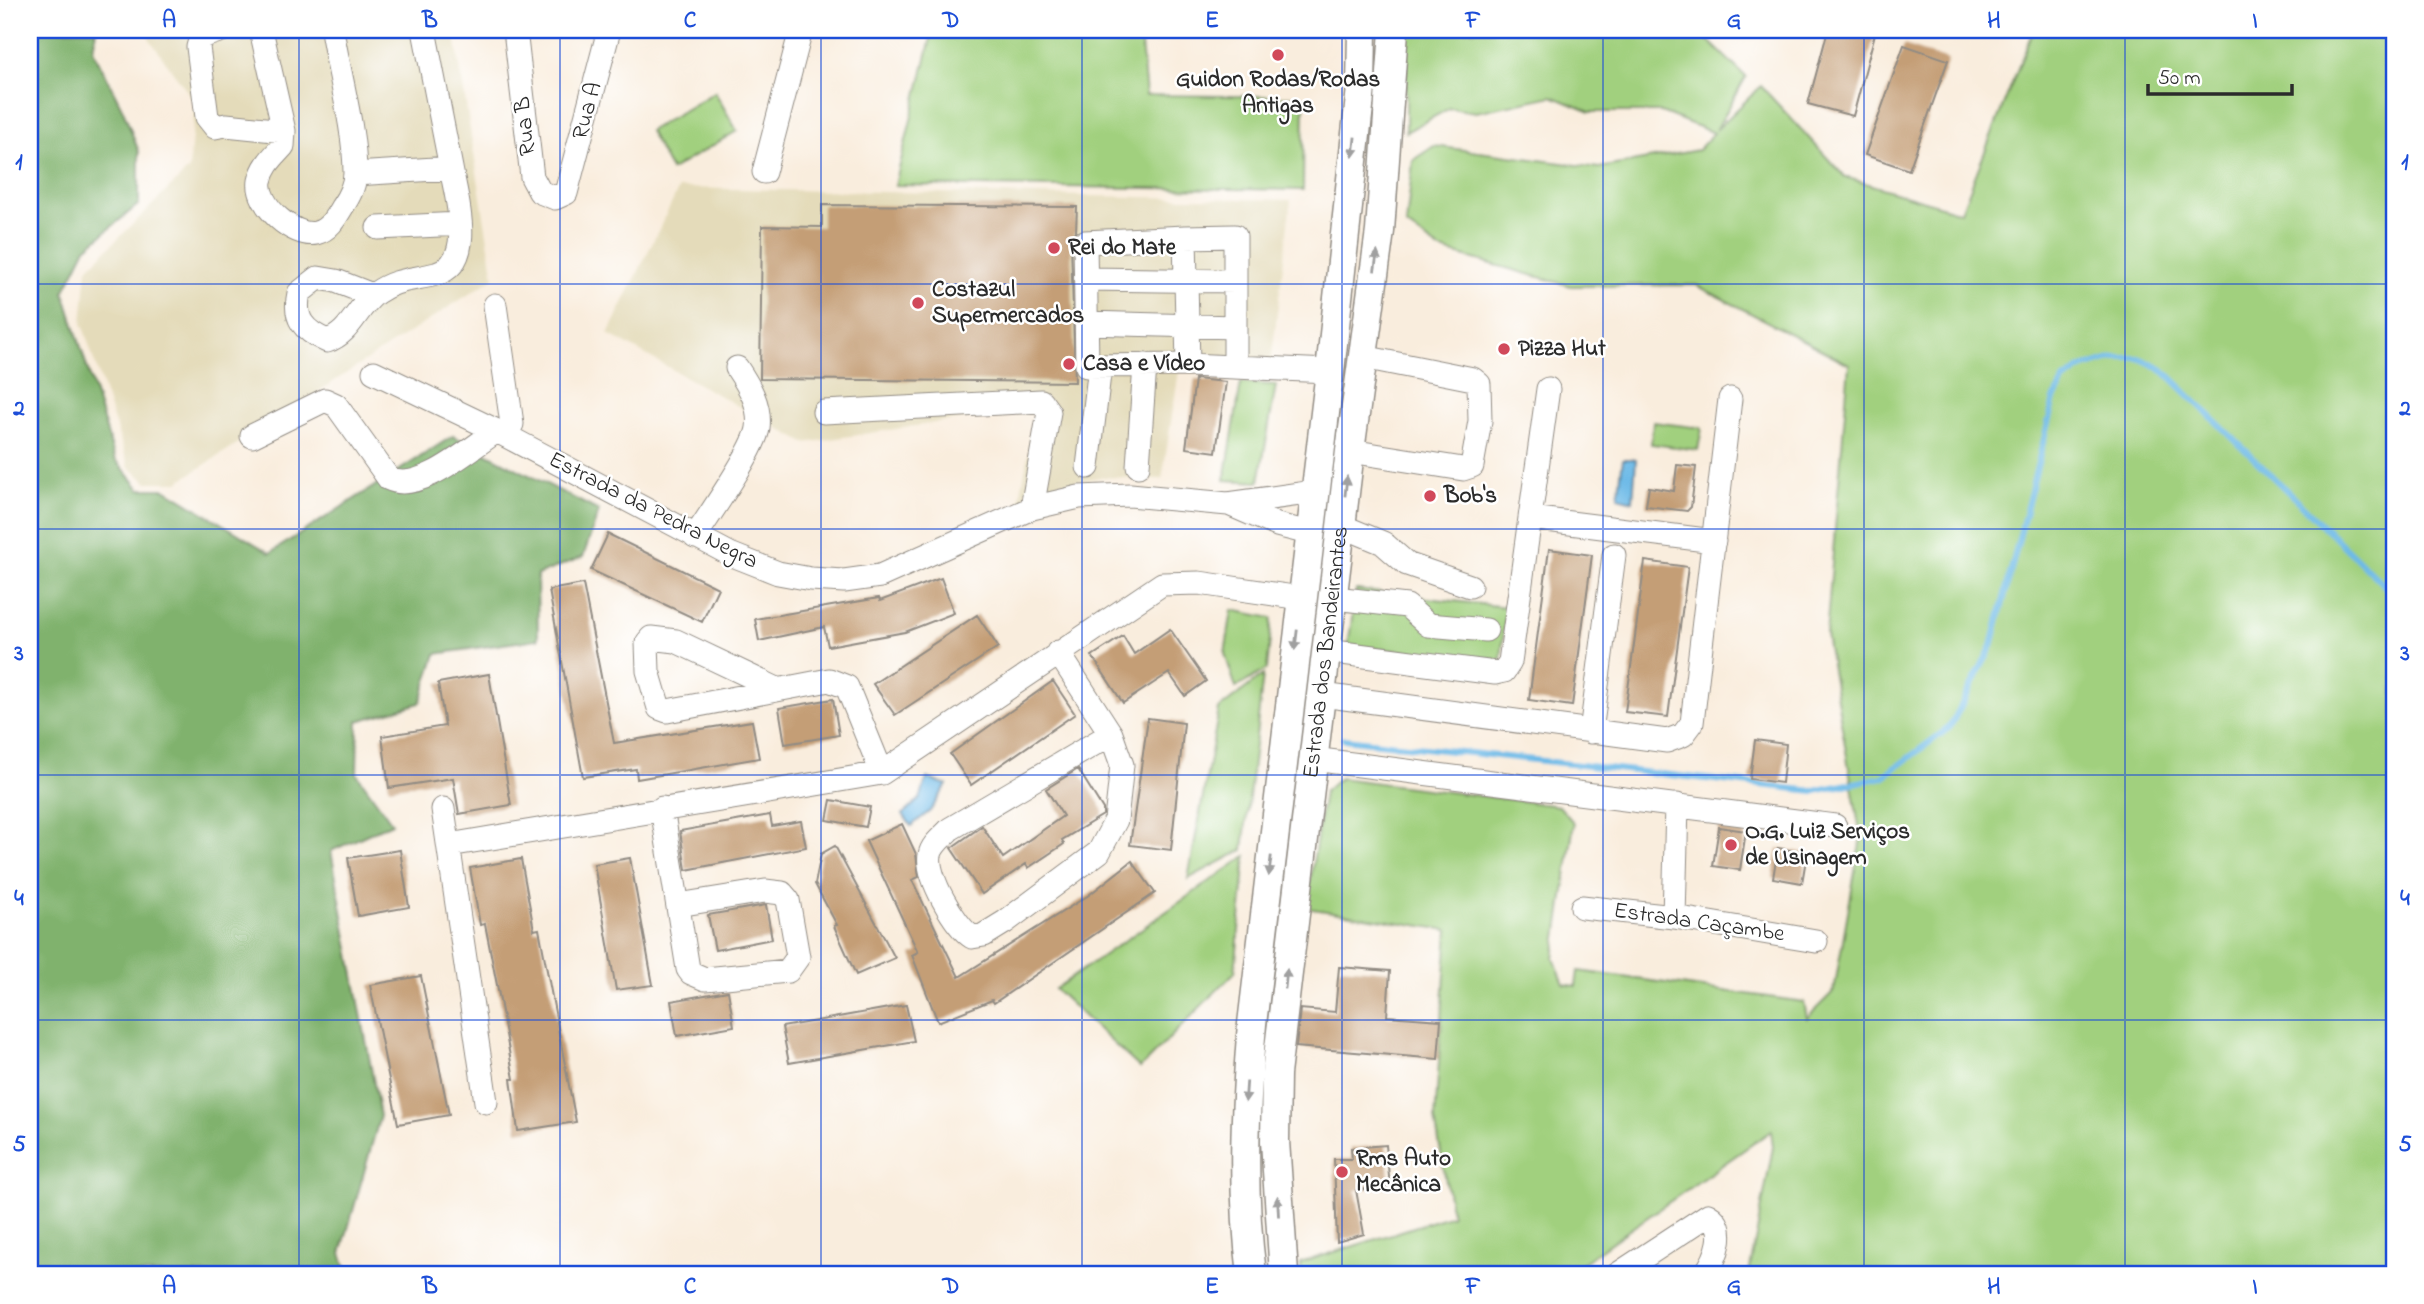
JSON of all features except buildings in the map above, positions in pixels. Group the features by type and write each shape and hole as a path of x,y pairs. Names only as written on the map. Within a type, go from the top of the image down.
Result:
{"main road":[{"name":"Estrada dos Bandeirantes","path":"1252,1274 1247,1236 1245,1101 1361,88 1362,30"},
{"name":"Estrada dos Bandeirantes","path":"1284,1274 1275,1141 1276,1074 1350,451 1380,231 1394,30"}],"street":[{"path":"222,30 201,37 198,47 207,117 215,127 226,125 284,131"},
{"path":"261,30 284,131 283,146 266,165 260,183 262,199 293,229 312,233 329,226 344,205 355,174 332,30"},
{"path":"373,295 396,280 438,273 450,267 460,251 460,225 451,168 424,30"},
{"name":"Rua B","path":"516,30 532,177 537,187 547,196 555,198 566,192"},
{"name":"Rua A","path":"566,192 609,30"},
{"path":"764,172 801,30"},
{"path":"355,174 451,168"},
{"path":"377,228 460,225"},
{"path":"1235,367 1235,236 1086,242 1087,366 1188,365 1235,367 1330,371"},
{"path":"1185,237 1188,365"},
{"path":"1086,279 1235,281"},
{"path":"251,436 325,400 336,405 389,478 399,484 419,482 502,433 512,424 495,305"},
{"path":"1086,323 1235,327"},
{"path":"1350,451 1463,470 1472,466 1480,421 1479,384 1473,379 1363,357"},
{"path":"1138,466 1145,365"},
{"path":"1088,467 1100,366"},
{"path":"695,537 738,468 758,429 754,392 737,368"},
{"name":"Estrada da Pedra Negra","path":"374,372 502,433 695,537 778,573 844,581 880,576 1032,508 1079,497 1130,495 1228,504 1314,492"},
{"path":"1327,651 1494,673 1504,671 1510,662 1548,389"},
{"path":"1322,695 1667,741 1684,735 1692,723 1730,399"},
{"path":"824,412 1041,401 1049,412 1032,508"},
{"name":"Estrada da Pedra Negra","path":"1228,504 1277,525 1309,533"},
{"path":"1530,518 1714,541"},
{"path":"1342,526 1383,543 1407,565 1470,586"},
{"path":"1591,732 1614,555"},
{"path":"449,845 882,773 1162,584 1199,583 1301,598"},
{"path":"1334,598 1407,606 1428,625 1486,630"},
{"path":"777,689 676,640 659,637 651,638 647,643 648,671 654,697 661,710 676,711 829,680 848,687 882,773"},
{"path":"1058,652 1111,734 1122,765 1116,820 1099,852 984,935 972,937 954,920 934,877 929,857 934,845 950,829 1111,734"},
{"path":"1313,759 1835,826"},
{"path":"1674,917 1677,805"},
{"path":"662,808 688,968 697,978 788,971 798,957 788,900 782,893 765,891 678,905"},
{"path":"443,809 485,1102"},
{"name":"Estrada Caçambe","path":"1582,907 1674,917 1816,941"},
{"path":"1618,1274 1708,1215 1716,1222 1721,1243 1705,1274"}],"shaded area":[{"path":"143,30 454,30 494,278 178,482 147,482 129,467 82,323 87,269 189,169 195,102"},
{"path":"679,188 1291,200 1269,379 1179,371 1162,479 1102,477 1061,483 1019,503 1037,407 805,443 608,334"}],"green space":[{"path":"30,30 96,30 93,50 123,110 139,152 139,204 86,248 64,292 115,459 140,489 165,489 270,553 453,436 599,511 583,557 537,575 538,639 436,654 420,703 358,721 357,774 392,823 331,851 380,1116 341,1253 348,1274 30,1274"},
{"path":"933,30 1072,30 1140,34 1146,95 1304,97 1303,190 895,185"},
{"path":"1406,30 1693,30 1710,42 1746,77 1716,130 1761,86 1845,177 1961,212 2033,30 2394,30 2394,1274 1749,1274 1773,1147 1771,1131 1566,1274 1456,1274 1455,1269 1442,1274 1302,1274 1300,1263 1452,1215 1435,1119 1448,930 1306,908 1324,792 1340,778 1559,806 1574,823 1554,958 1564,984 1576,986 1578,971 1804,1002 1807,1018 1834,991 1861,838 1826,635 1849,364 1696,285 1571,286 1441,250 1406,225 1413,160 1434,146 1599,168 1698,150 1714,133 1661,112 1590,112 1552,96 1476,112 1450,108 1406,132"},
{"path":"715,92 737,131 671,170 649,131"},
{"path":"1241,383 1276,385 1259,482 1225,480"},
{"path":"1653,422 1702,428 1698,450 1651,444"},
{"path":"1356,590 1506,607 1501,660 1348,646"},
{"path":"1232,610 1272,618 1267,669 1236,688 1225,654"},
{"path":"1263,675 1243,850 1188,879 1219,709"},
{"path":"1246,856 1235,972 1140,1068 1055,989"}],"water":[{"path":"1623,459 1636,459 1633,501 1618,497"},
{"path":"927,778 947,785 930,811 911,826 903,814 920,799"}],"waterway":[{"path":"1344,739 1814,791 1883,777 1950,727 1992,646 2054,399 2064,380 2082,368 2114,358 2139,358 2162,369 2394,595"}],"place":[{"name":"Guidon Rodas/Rodas Antigas","path":"1278,55"},
{"name":"Rei do Mate","path":"1054,248"},
{"name":"Costazul Supermercados","path":"918,303"},
{"name":"Pizza Hut","path":"1504,349"},
{"name":"Casa e Vídeo","path":"1069,364"},
{"name":"Bob's","path":"1430,496"},
{"name":"O.G. Luiz Serviços de Usinagem","path":"1731,845"},
{"name":"Rms Auto Mecânica","path":"1342,1172"}]}
